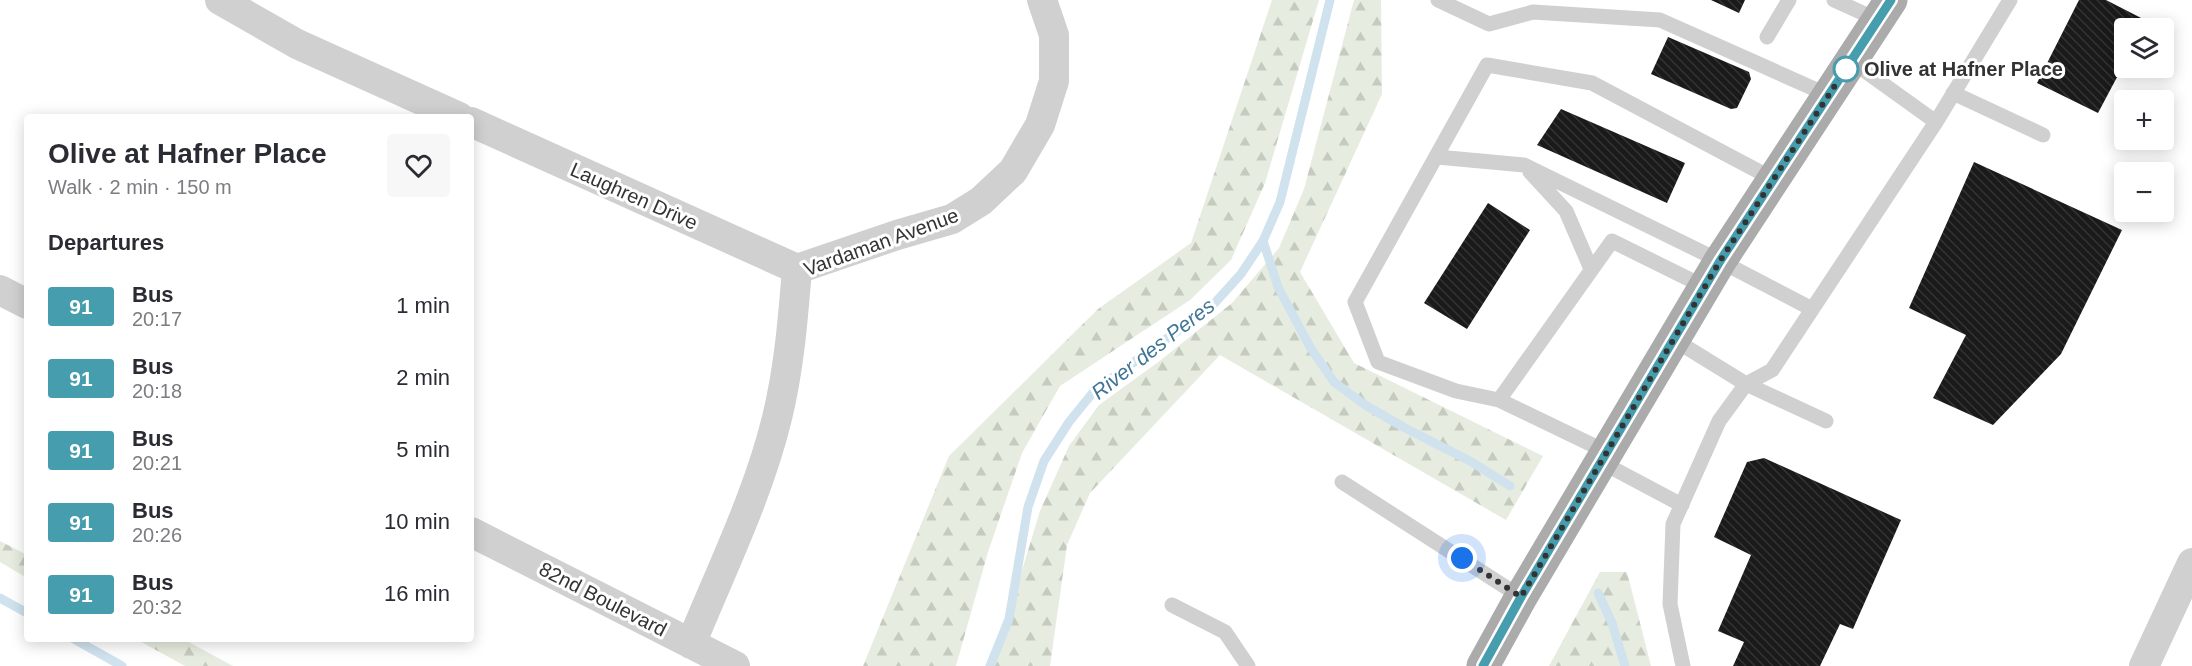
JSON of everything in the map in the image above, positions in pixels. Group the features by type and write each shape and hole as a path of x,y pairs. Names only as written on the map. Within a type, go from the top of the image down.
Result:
{"main road":[{"path":"1483,666 1521,597 1712,274 1884,10"}],"street":[{"path":"220,0 297,44 452,114"},
{"name":"Vardaman Avenue","path":"691,644 748,508 777,419 792,333 797,269 952,219 981,201 1013,171 1040,125 1054,81 1054,35 1042,0"},
{"name":"Laughren Drive","path":"474,123 797,269"},
{"path":"0,290 24,302"},
{"name":"82nd Boulevard","path":"474,534 735,666"},
{"path":"2144,666 2192,563"}],"lane":[{"path":"1438,0 1489,24 1533,12 1660,20 1828,95"},
{"path":"1767,37 1789,0"},
{"path":"1834,0 1884,10"},
{"path":"1683,666 1670,604 1673,524 1719,422 1746,384 1772,370 1936,122 2010,0"},
{"path":"1851,61 1936,122"},
{"path":"1682,505 1604,457 1499,400 1456,391 1378,362 1355,302 1487,65 1592,83 1773,179"},
{"path":"1953,93 2043,135"},
{"path":"1437,157 1524,165 1712,274"},
{"path":"1524,165 1566,211 1591,269"},
{"path":"1499,400 1612,241 1812,309"},
{"path":"1673,339 1746,384 1826,421"},
{"path":"1342,482 1521,597"},
{"path":"1172,605 1225,632 1248,666"}],"green space":[{"path":"1272,0 1319,0 1265,183 1231,260 1190,300 1060,386 1022,453 988,552 956,666 863,666 949,456 1098,309 1191,243"},
{"path":"1354,0 1381,0 1382,94 1300,272 1354,363 1543,456 1506,520 1220,355 1090,493 1067,545 1050,666 993,666 1040,511 1069,446 1099,405 1161,360 1232,303 1279,248 1304,189"},
{"path":"0,541 24,553 24,576 0,562"},
{"path":"1600,572 1627,572 1651,666 1549,666"},
{"path":"141,642 189,642 233,666 185,666"}],"building":[{"path":"1711,0 1745,0 1739,13"},
{"path":"2079,0 2106,0 2141,18 2114,18 2114,78 2117,78 2098,113 2037,83"},
{"path":"1668,37 1749,72 1751,79 1737,108 1731,109 1651,74"},
{"path":"1561,109 1685,163 1667,203 1537,145"},
{"path":"1974,162 2122,230 2061,354 1993,425 1933,398 1966,335 1909,308"},
{"path":"1488,203 1530,230 1467,329 1424,303"},
{"path":"1764,458 1901,520 1853,629 1840,624 1820,666 1733,666 1744,642 1718,631 1751,555 1714,537 1747,462"}],"waterway":[{"name":"River des Peres","path":"990,666 1009,619 1028,507 1044,461 1069,422 1095,390 1212,306 1241,274 1263,241 1280,202 1330,0"},
{"path":"1263,241 1278,287 1310,347 1334,382 1365,405 1470,461 1510,486"},
{"path":"1598,593 1612,623 1625,666"},
{"name":"River des Peres","path":"0,598 24,611"},
{"name":"River des Peres","path":"79,642 122,666"}],"bus line":[{"name":"91","path":"1483,666 1521,597 1720,261 1891,0"}],"place":[{"name":"Olive at Hafner Place","path":"1846,69"}],"route":[{"path":"1462,558 1521,597 1720,261 1851,61 1846,69"}]}
